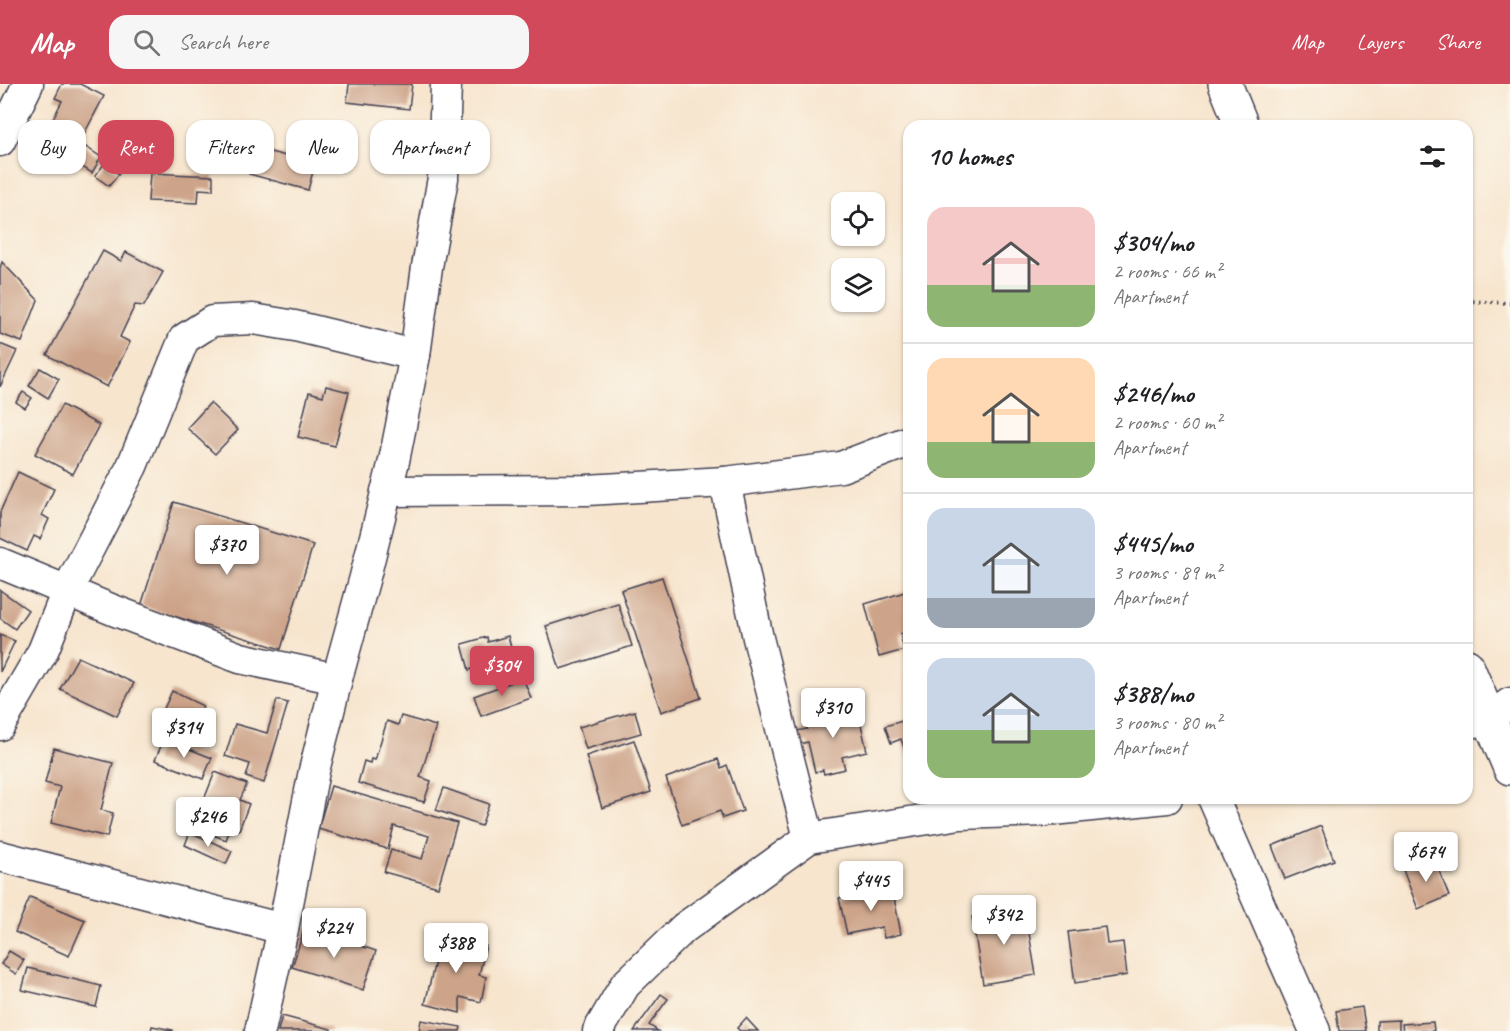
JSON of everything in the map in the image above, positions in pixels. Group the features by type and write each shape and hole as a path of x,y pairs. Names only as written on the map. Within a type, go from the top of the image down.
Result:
{"main road":[{"path":"1225,84 1240,120"},
{"path":"1473,679 1510,768"}],"street":[{"path":"0,141 28,84"},
{"path":"260,1031 314,771 386,491 415,355 427,267 443,178 446,84"},
{"path":"0,725 43,651 67,591 132,466 184,339 213,321 253,319 295,326 415,355"},
{"path":"386,491 587,490 725,482 842,467 903,443"},
{"path":"725,482 758,638 809,838"},
{"path":"0,563 240,658 337,680"},
{"path":"598,1031 625,985 684,928 809,838 960,814 1044,811 1110,804"},
{"path":"1217,804 1315,1031"},
{"path":"0,856 283,929"}],"path":[{"path":"1473,301 1510,303"}],"building":[{"path":"62,84 80,84 104,96 86,130 86,120 52,120 62,101 55,98"},
{"path":"349,84 412,84 409,109 347,102"},
{"path":"86,147 98,155 98,162 92,173 86,169"},
{"path":"274,153 286,156 286,174 312,174 308,190 249,174 274,174"},
{"path":"98,172 98,174 119,174 109,186 95,176"},
{"path":"150,174 213,176 213,190 199,189 198,203 148,201"},
{"path":"103,251 121,261 126,252 163,272 144,306 135,305 120,337 130,342 107,387 47,355"},
{"path":"2,262 38,300 22,342 0,334 0,268"},
{"path":"0,344 17,351 0,387"},
{"path":"40,368 59,379 48,398 29,386"},
{"path":"326,386 349,392 335,446 298,437 309,392 323,396"},
{"path":"23,392 32,398 25,408 16,402"},
{"path":"210,403 238,430 215,454 187,428"},
{"path":"62,405 99,425 73,474 35,454"},
{"path":"18,472 54,489 42,515 49,519 40,539 34,536 27,551 0,538 0,512"},
{"path":"174,502 313,545 281,649 141,606"},
{"path":"662,577 701,698 661,712 621,590"},
{"path":"0,590 28,610 15,629 0,618"},
{"path":"903,593 903,633 900,634 903,650 879,657 865,604"},
{"path":"618,603 632,646 560,669 546,626"},
{"path":"0,635 15,641 0,672"},
{"path":"508,636 514,658 469,670 462,644 487,637 488,642"},
{"path":"78,657 134,683 117,716 60,689"},
{"path":"523,678 531,698 481,716 474,696"},
{"path":"172,691 203,706 187,741 156,726"},
{"path":"277,700 288,703 264,783 246,777 250,764 225,756 235,724 267,733"},
{"path":"857,707 867,751 842,757 845,769 824,774 823,770 815,772 808,742 799,744 797,731 807,729 805,720"},
{"path":"635,711 641,733 586,749 579,727"},
{"path":"401,716 436,726 420,777 431,781 424,802 358,783 364,761 370,763 371,759 375,760 387,721 398,725"},
{"path":"903,721 903,745 901,739 891,743 885,726"},
{"path":"164,739 212,758 203,779 155,760"},
{"path":"634,740 651,792 602,808 586,756"},
{"path":"54,748 113,763 101,810 113,813 107,837 51,823 60,787 45,783"},
{"path":"718,759 721,768 727,765 743,811 723,818 720,811 682,825 666,778"},
{"path":"215,772 247,784 240,800 249,804 239,830 231,827 226,840 193,827"},
{"path":"331,786 457,823 438,887 384,872 391,850 422,859 429,836 394,826 388,849 318,829"},
{"path":"444,788 489,804 481,826 436,810"},
{"path":"1321,826 1334,860 1285,879 1272,846"},
{"path":"190,832 232,851 226,864 185,845"},
{"path":"1434,858 1449,896 1418,909 1403,870"},
{"path":"892,887 901,934 884,938 882,927 847,934 839,898"},
{"path":"30,897 85,920 69,956 15,932"},
{"path":"1025,909 1036,975 983,984 972,917"},
{"path":"305,927 376,951 363,990 292,967"},
{"path":"1105,927 1107,944 1123,942 1127,975 1075,983 1068,932"},
{"path":"441,936 486,946 479,975 486,977 481,1002 460,997 460,1013 425,1004"},
{"path":"9,951 24,960 16,974 1,964"},
{"path":"28,968 101,986 96,1007 22,990"},
{"path":"661,994 668,999 649,1025 658,1031 634,1031"},
{"path":"1362,1007 1366,1031 1339,1031 1336,1011"},
{"path":"282,1016 331,1029 331,1031 278,1031"},
{"path":"746,1018 758,1031 740,1031 737,1028"},
{"path":"421,1020 461,1027 460,1031 419,1031"},
{"path":"1399,1020 1399,1031 1377,1031 1377,1021"},
{"path":"1433,1022 1434,1031 1403,1031 1402,1024"},
{"path":"152,1026 173,1030 173,1031 151,1031"}]}
